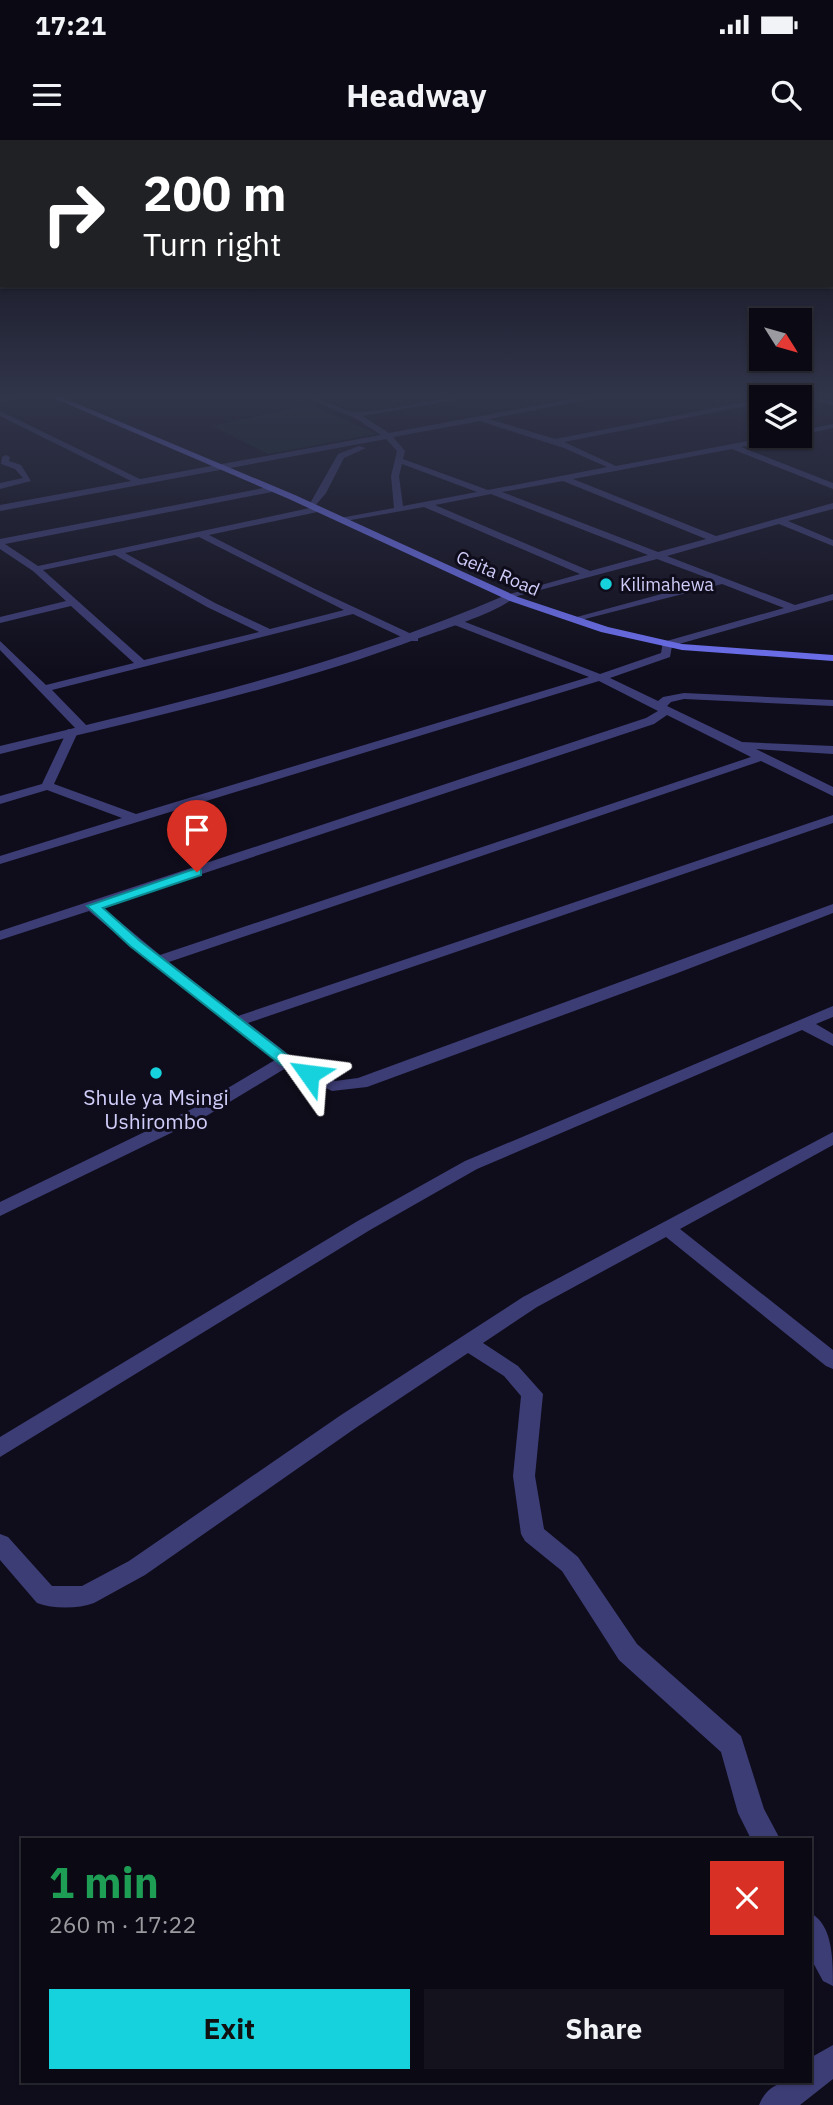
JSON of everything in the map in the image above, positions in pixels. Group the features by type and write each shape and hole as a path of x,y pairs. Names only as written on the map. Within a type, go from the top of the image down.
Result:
{"main road":[{"name":"Geita Road","path":"274,489 510,597 577,620 667,644 830,657"}],"street":[{"path":"0,508 103,489"},
{"path":"0,543 274,489"},
{"path":"36,569 315,507 324,489"},
{"path":"397,489 399,509"},
{"path":"478,489 794,608"},
{"path":"344,520 505,489"},
{"path":"590,489 715,539"},
{"path":"424,504 590,575"},
{"path":"0,751 261,684 414,639 510,597 833,506"},
{"path":"779,521 833,543"},
{"path":"200,534 414,639"},
{"path":"0,543 36,569 142,664"},
{"path":"116,552 211,605 268,632"},
{"path":"577,620 725,580"},
{"path":"0,860 599,677 666,655 667,644 833,597"},
{"path":"0,620 74,602"},
{"path":"43,689 354,611"},
{"path":"456,622 599,677 833,792"},
{"path":"0,644 78,731"},
{"path":"0,936 650,721 664,708 667,699 684,696 833,703"},
{"path":"47,786 55,764 78,731"},
{"path":"738,745 833,750"},
{"path":"157,961 762,757"},
{"path":"0,800 47,786 136,819"},
{"path":"236,1022 833,819"},
{"path":"93,906 157,961 286,1061 332,1086 361,1083 670,971 833,908"},
{"path":"0,1448 363,1226 471,1165 833,1011"},
{"path":"804,1024 833,1041"},
{"path":"0,1210 202,1111 286,1061"},
{"path":"0,1544 46,1596 85,1596 137,1569 349,1421 530,1302 833,1138"},
{"path":"667,1228 833,1361"},
{"path":"468,1343 511,1371 532,1394 524,1476 533,1534 570,1564 628,1652 732,1745 752,1813 765,1838"},
{"path":"812,1931 833,1971"},
{"path":"812,2076 833,2060"},
{"path":"775,2105 803,2083"}],"place":[{"name":"Kilimahewa","path":"606,584"},
{"name":"Shule ya Msingi Ushirombo","path":"156,1073"}],"route":[{"path":"197,872 93,906 135,943 286,1061 309,1074"}]}
